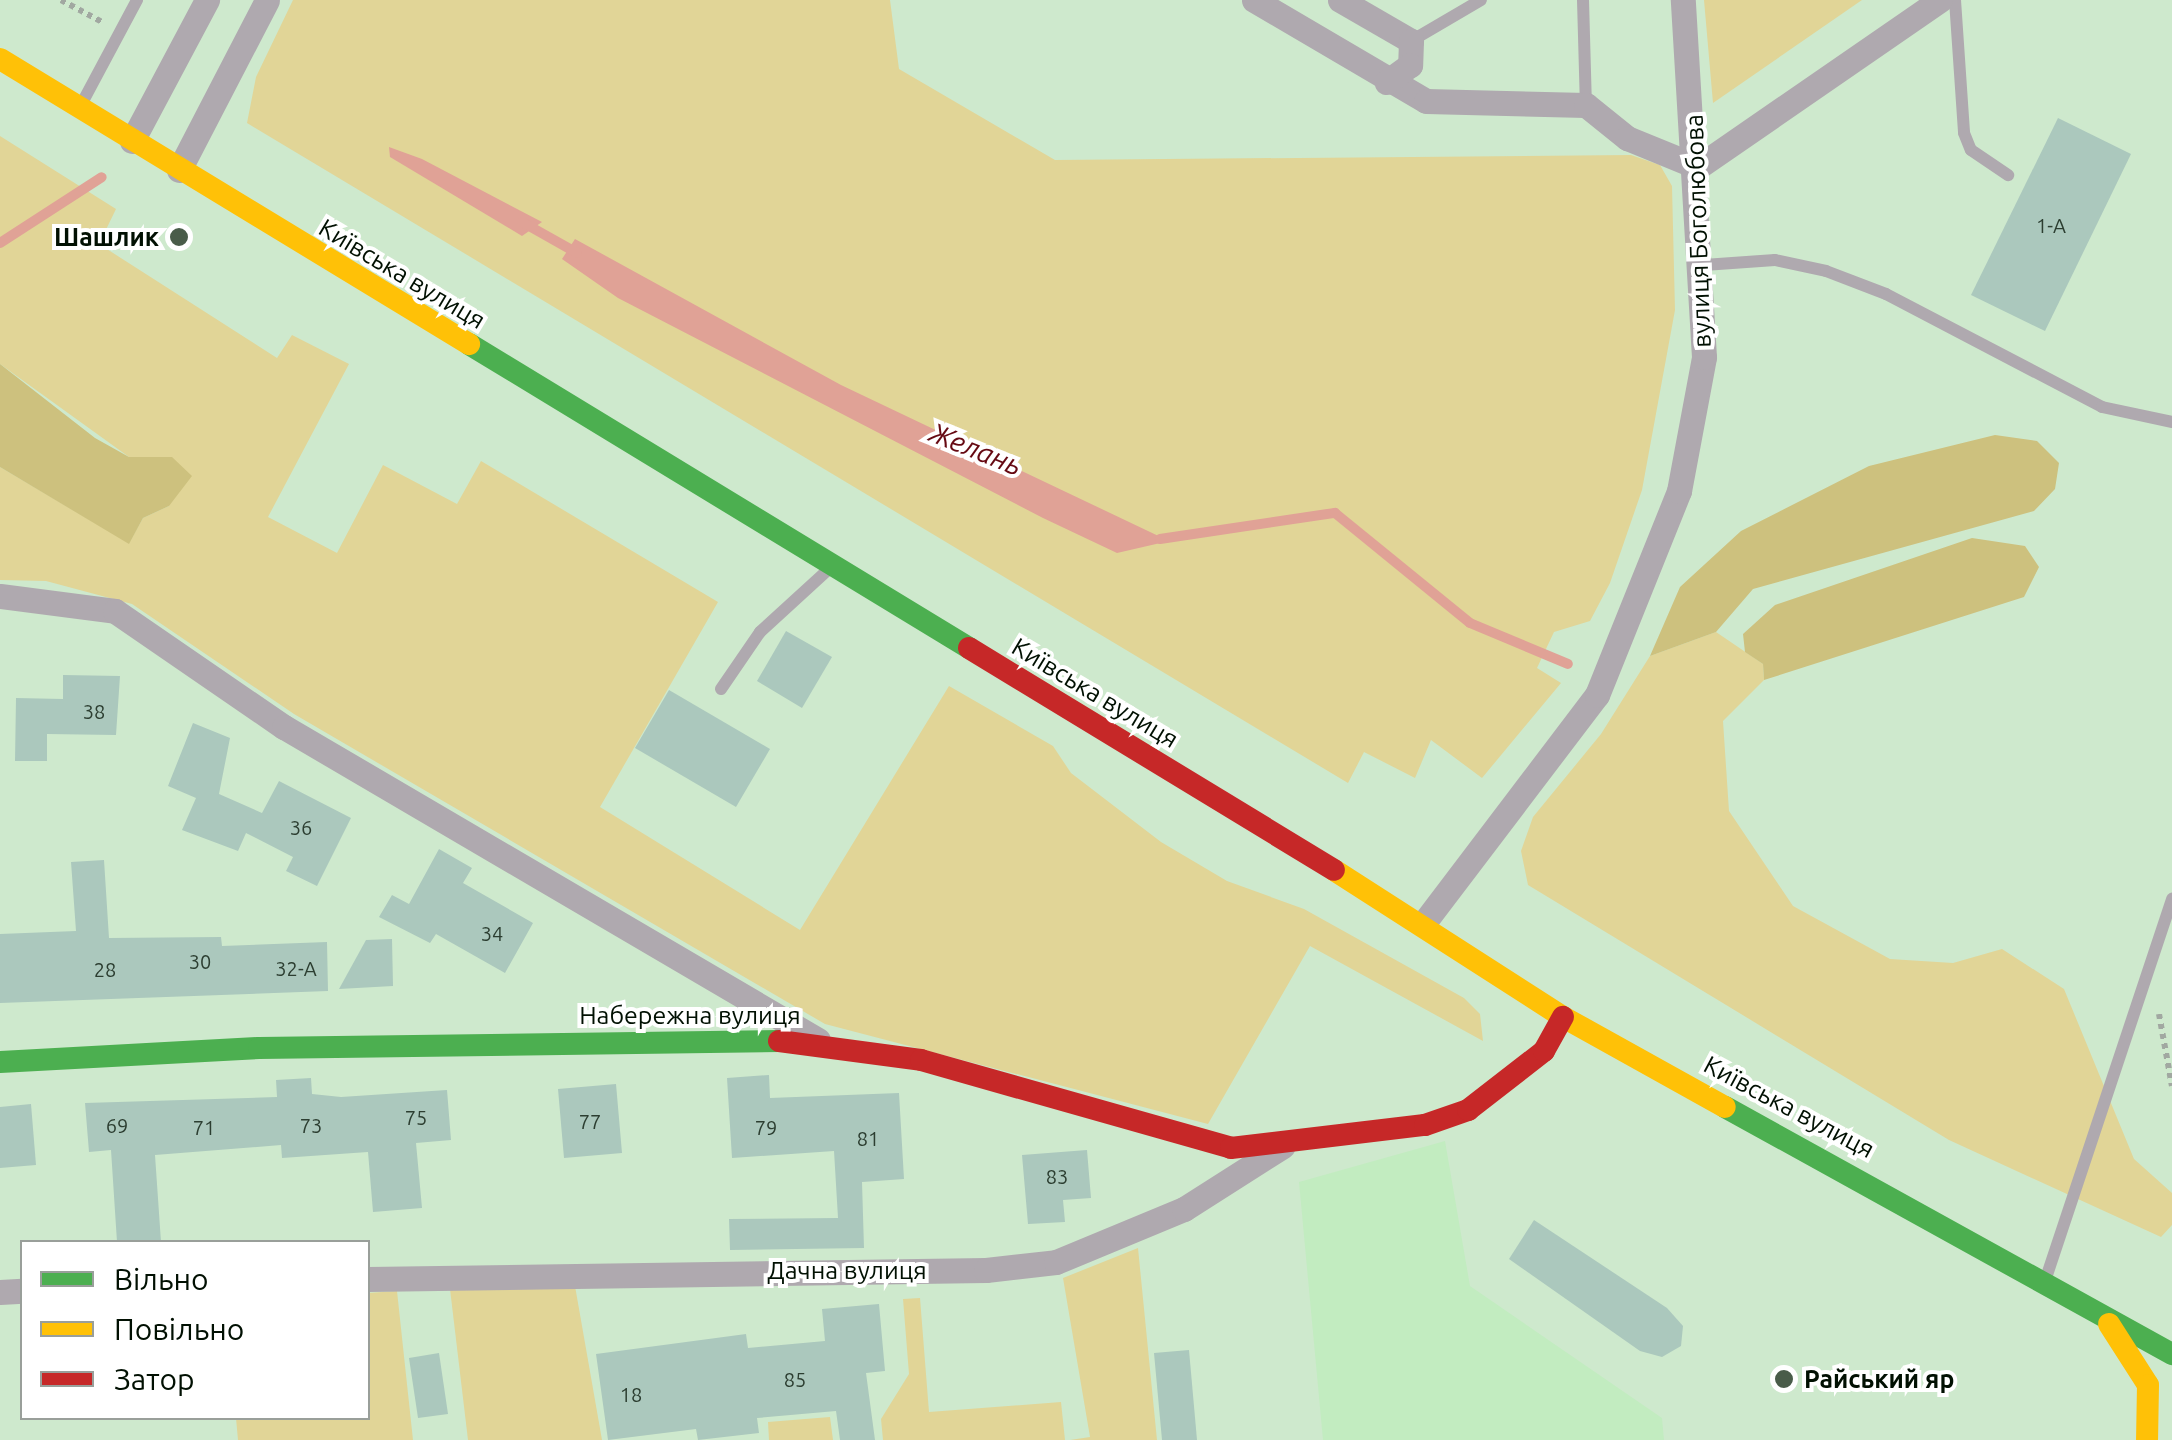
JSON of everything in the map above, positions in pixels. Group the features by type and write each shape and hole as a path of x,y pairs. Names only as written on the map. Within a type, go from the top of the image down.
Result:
{"main road":[{"name":"Київська вулиця","path":"0,59 1423,924 1563,1018 2107,1322 2172,1354"},
{"name":"Набережна вулиця","path":"0,1062 278,1048 725,1038 822,1043 920,1060 1231,1148 1426,1125 1468,1110 1544,1050 1563,1018"},
{"path":"2107,1322 2148,1385 2147,1440"}],"street":[{"path":"132,141 207,0"},
{"path":"179,170 267,0"},
{"path":"1254,0 1387,82 1426,101 1586,105 1627,138 1698,167 1940,0"},
{"path":"1340,0 1411,41 1410,65 1387,82"},
{"name":"вулиця Боголюбова","path":"1423,924 1598,695 1679,491 1693,425 1704,265 1683,0"},
{"path":"0,596 116,610 284,727 822,1043"},
{"name":"Дачна вулиця","path":"370,1279 986,1270 1056,1262 1184,1209 1295,1138"}],"lane":[{"path":"80,107 137,0"},
{"path":"1411,41 1481,0"},
{"path":"1584,0 1586,105"},
{"path":"1954,0 1964,133 1971,150 2008,175"},
{"path":"1704,265 1775,260 1826,271 1886,294 2102,406 2172,422"},
{"path":"721,689 760,632 832,566"},
{"path":"2045,1284 2151,973 2172,899"}],"path":[{"path":"62,0 96,21"},
{"path":"2151,973 2172,1086"}],"shaded area":[{"path":"293,0 890,0 899,69 1055,160 1631,155 1660,165 1672,186 1675,310 1642,490 1610,583 1590,621 1554,632 1537,668 1561,683 1482,778 1431,740 1415,778 1364,752 1348,783 247,123 256,77"},
{"path":"1704,0 1862,0 1713,103"},
{"path":"0,136 116,209 99,244 277,358 292,335 349,364 268,517 337,553 383,465 457,504 481,461 718,602 600,807 800,930 949,686 1053,746 1071,773 1161,842 1227,881 1304,909 1464,998 1480,1014 1483,1041 1310,946 1208,1124 825,1024 294,714 132,604 46,581 0,580 0,467 129,543 143,518 169,506 172,457 129,457 0,364"},
{"path":"389,147 422,159 542,222 522,236 390,157"},
{"path":"575,239 841,385 1169,541 1117,553 1043,518 618,298 562,259"},
{"path":"0,364 95,438 129,457 172,457 192,476 169,506 143,518 129,544 0,467"},
{"path":"1995,435 2037,441 2059,463 2055,489 2034,511 1753,589 1716,632 1650,656 1680,587 1741,531 1869,466"},
{"path":"1972,538 2025,546 2039,567 2024,597 1764,680 1763,664 1745,652 1743,634 1775,605"},
{"path":"1716,632 1763,664 1764,680 1723,721 1729,811 1793,906 1890,959 1953,963 2002,949 2064,989 2134,1159 2172,1193 2172,1225 2161,1237 1949,1140 1528,885 1521,851 1533,817 1601,734 1650,656"},
{"path":"1445,1141 1470,1286 1662,1418 1664,1440 1323,1440 1299,1182"},
{"path":"1138,1248 1157,1440 1070,1440 1090,1437 1063,1278"},
{"path":"575,1286 602,1440 468,1440 450,1289"},
{"path":"397,1291 413,1440 238,1440 236,1420 370,1420 370,1293"},
{"path":"920,1298 929,1412 1061,1402 1065,1440 883,1440 881,1419 909,1374 903,1299"},
{"path":"830,1417 833,1440 769,1440 768,1422"}],"building":[{"path":"2058,118 2131,154 2045,331 1971,295"},
{"path":"786,631 832,657 802,708 757,681"},
{"path":"63,675 120,676 116,735 47,734 47,761 15,761 16,698 63,699"},
{"path":"669,690 770,749 736,807 635,748"},
{"path":"193,723 230,738 219,794 262,813 279,781 351,818 317,886 286,871 293,857 246,833 238,851 182,830 196,798 168,786"},
{"path":"439,849 472,868 463,883 533,923 505,973 436,934 430,943 379,917 392,895 409,904"},
{"path":"104,860 109,938 221,937 222,946 327,942 328,991 0,1003 0,934 76,931 71,862"},
{"path":"392,939 393,986 339,989 366,940"},
{"path":"769,1075 770,1098 899,1093 904,1179 862,1182 864,1248 730,1250 729,1219 838,1218 834,1151 732,1158 727,1078"},
{"path":"311,1078 312,1094 341,1097 447,1090 451,1140 416,1143 422,1208 373,1212 368,1152 282,1158 281,1145 155,1155 161,1240 117,1240 111,1150 89,1152 85,1103 277,1097 276,1080"},
{"path":"616,1084 622,1153 564,1158 558,1089"},
{"path":"31,1104 36,1165 0,1168 0,1107"},
{"path":"1087,1150 1091,1198 1063,1200 1065,1222 1028,1224 1022,1155"},
{"path":"1534,1220 1667,1308 1683,1326 1681,1346 1662,1357 1640,1351 1509,1259"},
{"path":"879,1304 885,1371 866,1373 875,1440 840,1440 836,1411 757,1418 759,1433 698,1440 696,1429 608,1440 596,1354 746,1334 748,1348 825,1341 822,1309"},
{"path":"1189,1350 1197,1440 1162,1440 1154,1353"},
{"path":"439,1353 448,1414 418,1418 409,1358"}],"waterway":[{"name":"Желань","path":"0,243 102,177"},
{"name":"Желань","path":"522,222 577,253"},
{"name":"Желань","path":"1160,539 1335,513 1470,623 1568,664"}],"traffic: fast":[{"path":"469,344 969,648"},
{"path":"0,1062 259,1048 779,1041"},
{"path":"1725,1107 2172,1354"}],"traffic: slow":[{"path":"0,59 469,344"},
{"path":"1334,870 1563,1017 1725,1107"},
{"path":"2109,1324 2148,1385 2147,1440"}],"traffic: jam":[{"path":"969,648 1334,870"},
{"path":"779,1041 921,1060 1231,1148 1425,1125 1468,1110 1544,1051 1563,1017"}],"place":[{"name":"Шашлик","path":"179,237"},
{"name":"Райський яр","path":"1784,1379"}]}
